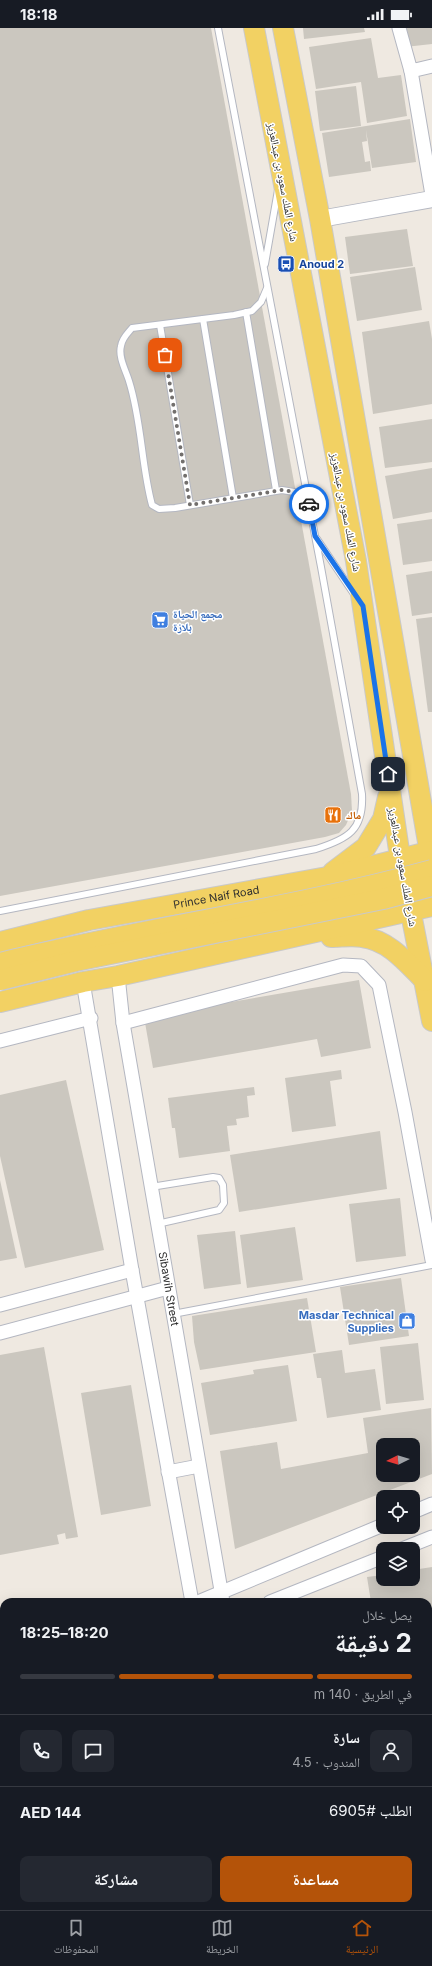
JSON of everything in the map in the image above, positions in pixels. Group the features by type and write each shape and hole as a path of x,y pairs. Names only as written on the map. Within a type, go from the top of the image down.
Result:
{"main road":[{"name":"شارع الملك سعود بن عبدالعزيز","path":"254,28 356,561 400,857 432,1021"},
{"path":"267,28 284,122 311,174"},
{"name":"شارع الملك سعود بن عبدالعزيز","path":"283,28 320,219 431,859"},
{"path":"415,769 432,806"},
{"path":"327,877 366,847 383,819 390,790"},
{"name":"Prince Naif Road","path":"0,942 89,920 327,877 400,857 431,859"},
{"path":"0,963 72,946 379,884 431,859"},
{"path":"0,980 76,961 383,899 432,886"},
{"path":"0,1002 83,982 118,976 432,906"},
{"path":"293,937 362,936 380,941 399,955 425,981"}],"street":[{"path":"399,28 411,71 432,195"},
{"path":"411,71 432,66"},
{"path":"320,219 432,199"},
{"path":"123,1022 343,965 361,966 379,985 405,1112 432,1260"},
{"name":"Sibawih Street","path":"118,976 123,1022 222,1597"},
{"path":"83,982 91,1018 132,1270 191,1598"},
{"path":"0,1042 91,1018"},
{"path":"0,1305 132,1270"},
{"path":"0,1333 168,1288"},
{"path":"168,1472 199,1466"},
{"path":"420,1509 432,1504"},
{"path":"222,1597 376,1528"},
{"path":"420,1542 432,1537"},
{"path":"280,1598 376,1560"}],"lane":[{"path":"0,911 316,849 337,843 348,836 358,824 362,809 362,794 309,503 218,28"},
{"path":"264,269 281,171"},
{"path":"267,288 261,302 252,311 132,328 125,335 121,346 122,361 136,409 141,439 143,465 152,505 159,509 276,490 294,492 309,503"},
{"path":"246,312 276,490"},
{"path":"203,319 233,498"},
{"path":"160,324 190,505"},
{"path":"315,536 363,606"},
{"path":"151,1187 213,1177 219,1178 223,1185 224,1203 219,1210 158,1224"},
{"path":"173,1314 432,1266"}],"building":[{"name":"مجمع الحياة بلازة","path":"0,28 211,28 351,794 352,811 346,825 339,833 325,837 0,896"},
{"path":"303,28 364,28 365,32 304,39"},
{"path":"403,28 432,28 432,44 405,47"},
{"path":"371,38 378,78 401,75 407,116 367,123 361,82 316,89 309,47"},
{"path":"356,86 361,126 320,131 315,91"},
{"path":"410,119 416,162 372,168 366,130 367,141 362,142 365,162 370,161 371,171 329,177 322,133"},
{"path":"407,229 413,266 350,274 345,237"},
{"path":"415,267 422,310 357,321 350,277"},
{"path":"429,321 432,339 432,404 373,414 362,332"},
{"path":"432,419 432,462 385,468 379,427"},
{"path":"432,468 432,512 393,519 385,476"},
{"path":"432,519 432,561 403,565 397,524"},
{"path":"432,571 432,613 412,616 406,575"},
{"path":"432,617 432,712 428,712 416,619"},
{"path":"359,980 371,1048 321,1057 317,1039 153,1068 144,1017"},
{"path":"341,1070 342,1079 330,1081 336,1126 292,1132 285,1078"},
{"path":"66,1080 104,1250 25,1268 0,1156 0,1095"},
{"path":"254,1087 255,1095 247,1096 249,1117 236,1119 237,1125 227,1126 230,1151 179,1158 175,1128 172,1128 168,1098"},
{"path":"380,1131 387,1189 239,1212 230,1155"},
{"path":"0,1180 17,1258 0,1261"},
{"path":"400,1198 406,1256 356,1262 349,1204"},
{"path":"295,1227 303,1280 247,1288 240,1235"},
{"path":"235,1231 241,1284 204,1289 197,1235"},
{"path":"401,1278 409,1336 349,1345 340,1287"},
{"path":"307,1298 316,1352 200,1370 194,1342 192,1316"},
{"path":"418,1343 424,1400 386,1404 380,1347"},
{"path":"44,1347 78,1537 66,1539 65,1533 57,1535 59,1544 0,1555 0,1355"},
{"path":"342,1350 345,1373 375,1369 381,1410 327,1418 321,1378 317,1378 313,1354"},
{"path":"288,1365 297,1421 210,1435 201,1383 254,1374 253,1370"},
{"path":"131,1385 151,1506 101,1515 81,1393"},
{"path":"431,1408 432,1474 420,1479 420,1438 376,1438 376,1482 411,1482 390,1490 376,1490 376,1495 235,1549 220,1451 277,1442 281,1469 368,1453 363,1418"},
{"path":"432,1567 432,1598 370,1598 367,1577 376,1576 376,1586 420,1586 420,1569"}],"way so far":[{"path":"165,355 190,505 282,490 294,492 309,504"}],"place":[{"name":"Anoud 2","path":"286,264"},
{"name":"مجمع الحياة بلازة","path":"160,620"},
{"name":"ماك","path":"333,815"},
{"name":"Masdar Technical Supplies","path":"407,1321"}],"route":[{"path":"309,504 315,536 363,606 388,774"}]}
